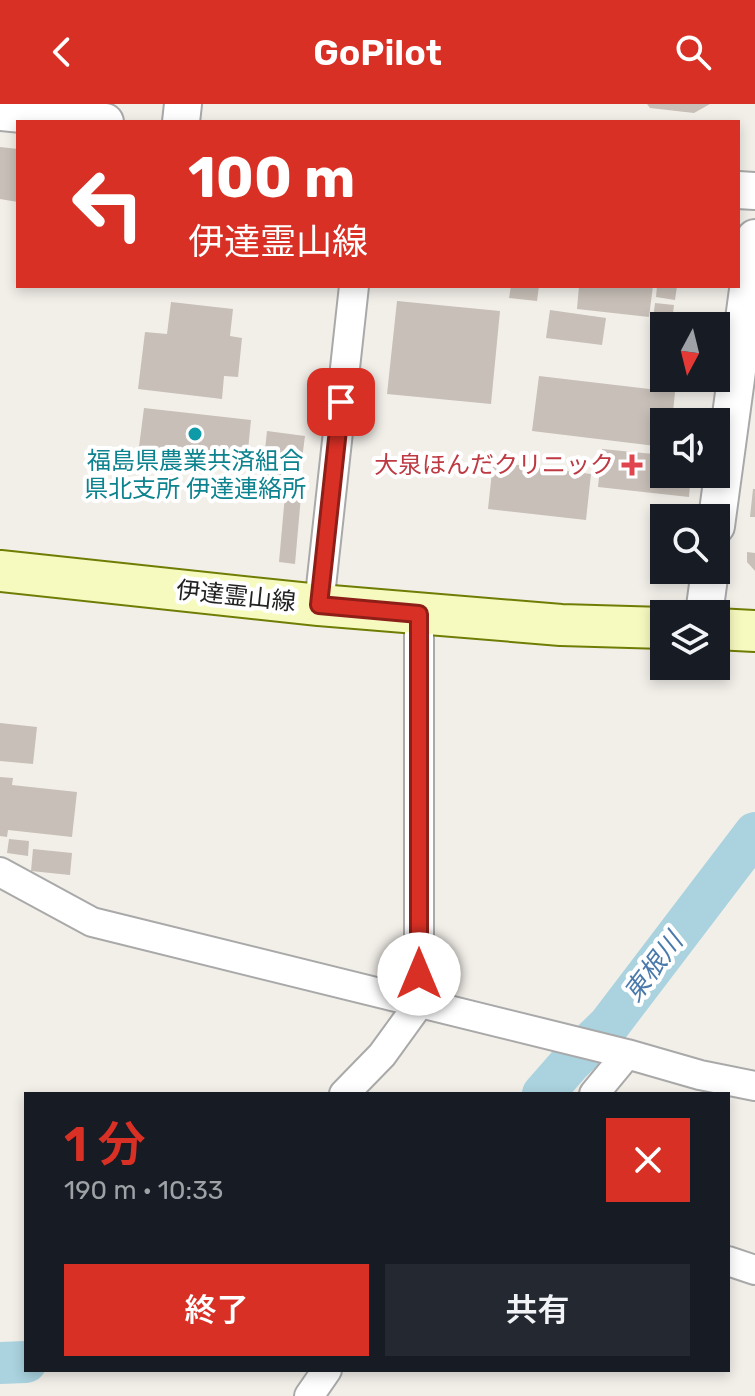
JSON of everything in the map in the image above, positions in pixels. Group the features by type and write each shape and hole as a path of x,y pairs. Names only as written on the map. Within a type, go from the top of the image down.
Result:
{"main road":[{"name":"伊達霊山線","path":"0,571 419,614 561,625 650,628"},
{"path":"730,630 755,631"}],"street":[{"path":"0,112 84,120"},
{"path":"723,504 741,447 755,238"},
{"path":"319,605 354,288"},
{"path":"346,1092 382,1055 419,1004 419,614"},
{"path":"0,872 92,922 627,1054 700,1075 755,1086"},
{"path":"596,1092 627,1054"},
{"path":"730,1262 755,1270"},
{"path":"309,1396 326,1372"}],"building":[{"path":"647,104 710,104 694,113 650,108"},
{"path":"0,147 16,149 16,202 0,199"},
{"path":"511,288 539,288 537,301 509,298"},
{"path":"579,288 653,288 649,317 577,309"},
{"path":"657,288 677,288 675,300 656,297"},
{"path":"397,301 500,311 491,404 387,394"},
{"path":"171,302 233,309 230,336 242,338 238,377 224,376 222,399 138,389 145,332 167,334"},
{"path":"655,303 674,305 673,312 654,312"},
{"path":"550,310 606,318 602,345 546,338"},
{"path":"539,376 650,389 650,392 675,392 673,408 650,408 650,445 532,431"},
{"name":"福島県農業共済組合 県北支所 伊達連絡所","path":"144,408 251,420 247,460 241,460 240,470 224,468 226,457 210,456 209,465 194,463 195,453 139,447"},
{"path":"267,431 305,436 299,482 262,478"},
{"name":"大泉ほんだクリニック","path":"602,449 650,454 650,488 690,488 689,497 598,487"},
{"path":"493,462 591,474 586,520 488,509"},
{"path":"753,489 755,517 750,517"},
{"path":"285,495 301,496 295,564 279,562"},
{"path":"747,552 755,553 755,571 747,562"},
{"path":"0,723 37,727 33,764 0,761"},
{"path":"0,777 13,778 12,785 77,792 72,837 8,830 7,837 0,836"},
{"path":"9,839 29,841 28,856 7,853"},
{"path":"33,849 72,853 70,875 31,871"}],"waterway":[{"name":"東根川","path":"545,1092 609,1025 755,833"},
{"name":"東根川","path":"0,1363 24,1362"}],"place":[{"name":"福島県農業共済組合 県北支所 伊達連絡所","path":"195,434"},
{"name":"大泉ほんだクリニック","path":"632,465"}],"route":[{"path":"341,402 319,605 419,614 419,974"}]}
